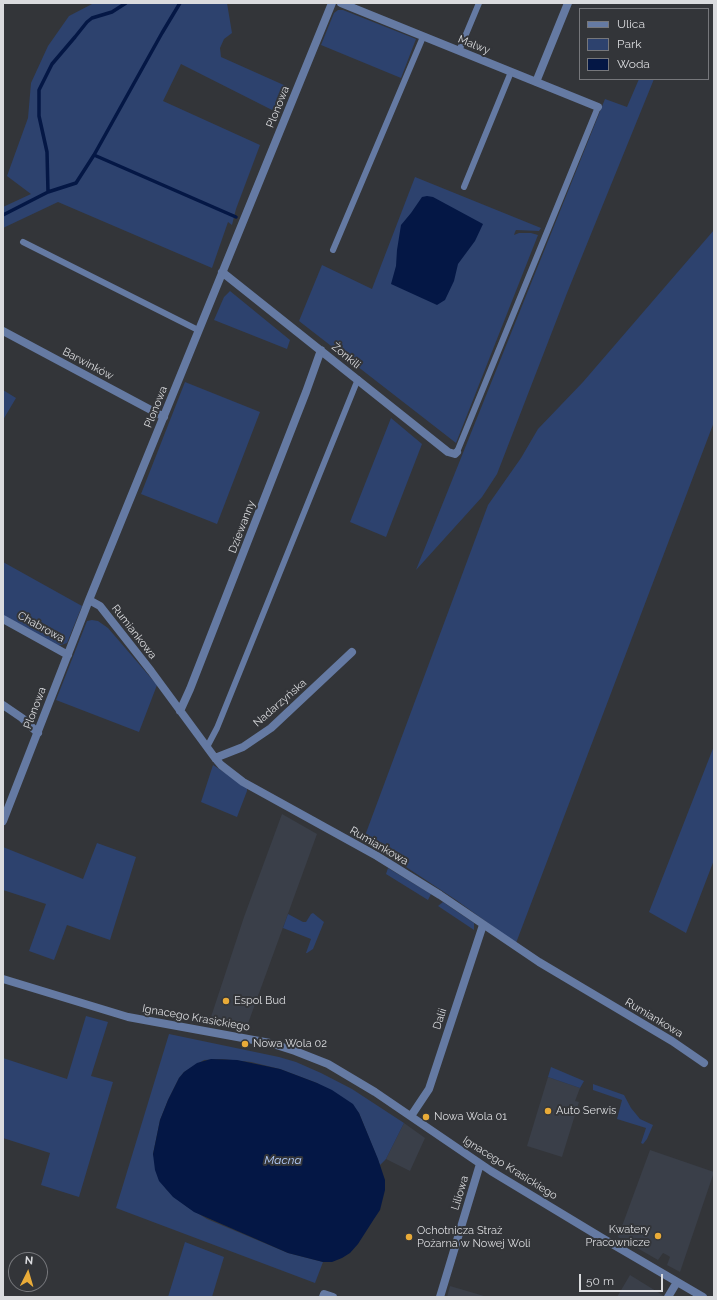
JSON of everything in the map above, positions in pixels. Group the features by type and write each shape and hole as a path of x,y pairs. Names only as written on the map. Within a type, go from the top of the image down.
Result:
{"street":[{"name":"Plonowa","path":"3,821 89,600 332,3"},
{"name":"Malwy","path":"341,3 598,107"},
{"path":"536,82 568,3"},
{"name":"Żonkili","path":"222,272 448,452 452,454 457,452"},
{"name":"Barwinków","path":"3,331 164,417"},
{"name":"Dziewanny","path":"180,711 190,690 321,350"},
{"name":"Rumiankowa","path":"89,600 100,606 151,671 215,758 221,765 243,782 377,856 539,962 672,1041 704,1063"},
{"name":"Chabrowa","path":"3,619 68,655"},
{"name":"Nadarzyńska","path":"215,758 243,747 271,728 352,652"},
{"path":"3,706 22,718 38,733"},
{"name":"Dalii","path":"411,1116 429,1089 483,924"},
{"name":"Ignacego Krasickiego","path":"4,978 128,1017 270,1043 328,1064 375,1092 480,1164 703,1297"},
{"name":"Liliowa","path":"440,1297 480,1164"},
{"path":"668,1297 677,1282"},
{"path":"323,1295 333,1297"}],"lane":[{"path":"459,51 479,3"},
{"path":"333,250 423,36"},
{"path":"464,187 511,72"},
{"path":"457,452 598,107"},
{"path":"24,242 198,330"},
{"path":"207,747 217,728 358,379"}],"shaded area":[{"path":"282,814 317,834 246,1029 237,1027 235,1023 227,1022 224,1025 209,1023 244,917"},
{"path":"548,1077 580,1088 575,1101 579,1102 562,1157 527,1146"},
{"path":"404,1123 425,1138 410,1171 386,1159"},
{"path":"650,1150 714,1172 680,1272 667,1265 670,1257 667,1255 663,1253 658,1260 618,1237"},
{"path":"630,1275 664,1296 664,1297 617,1297"},
{"path":"450,1286 484,1296 484,1297 447,1297"}],"green space":[{"path":"94,3 227,3 232,33 224,39 220,48 221,57 286,86 278,113 181,64 163,101 260,145 236,209 232,225 228,222 212,268 58,202 3,228 3,207 31,194 7,176 28,118 31,83 48,46 69,16"},
{"path":"338,10 343,10 416,39 401,78 321,45 334,13"},
{"path":"639,80 654,80 567,293 497,474 482,497 416,570 605,99 627,107"},
{"path":"415,177 541,228 539,231 516,230 515,232 514,235 519,233 531,233 538,235 456,443 299,321 322,265 372,289"},
{"path":"714,230 714,422 516,943 456,900 391,857 363,841 488,505 521,458 538,429 583,382"},
{"path":"230,291 290,340 287,349 214,320 224,297"},
{"path":"185,382 260,412 217,524 141,494"},
{"path":"3,390 16,398 3,420"},
{"path":"391,418 422,444 386,537 350,522"},
{"path":"3,562 82,606 67,643 58,646 3,615"},
{"path":"87,621 98,621 108,628 157,685 139,732 56,700"},
{"path":"714,746 714,860 686,933 649,912"},
{"path":"213,765 247,787 247,791 237,817 201,802"},
{"path":"97,843 136,857 110,940 67,925 54,960 29,951 46,904 3,890 3,847 83,879"},
{"path":"388,868 431,894 428,900 386,874"},
{"path":"443,902 474,923 474,930 438,906"},
{"path":"313,913 324,922 313,949 306,953 311,939 283,928 288,914 303,922 306,922"},
{"path":"86,1016 108,1022 91,1076 113,1082 79,1197 41,1185 50,1153 3,1138 3,1058 67,1079"},
{"path":"169,1034 279,1057 296,1062 352,1089 404,1123 386,1159 380,1165 359,1113 317,1083 280,1069 251,1062 222,1059 204,1060 184,1072 179,1078 160,1120 153,1154 166,1189 186,1206 207,1219 288,1253 323,1262 315,1283 116,1208"},
{"path":"551,1067 584,1081 580,1088 548,1077"},
{"path":"593,1084 624,1095 631,1108 640,1119 653,1125 647,1139 643,1144 641,1143 646,1128 617,1119 622,1100 593,1090"},
{"path":"185,1242 224,1257 212,1297 168,1297"}],"water":[{"path":"422,197 433,197 483,224 475,241 458,264 454,281 445,300 437,305 391,284 396,266 401,225"},
{"name":"Macna","path":"211,1059 237,1060 280,1069 332,1090 353,1104 359,1113 378,1159 385,1180 385,1190 380,1210 358,1244 350,1253 332,1262 323,1262 288,1253 194,1212 173,1197 159,1181 155,1170 153,1154 160,1120 168,1100 179,1078 184,1072 197,1063"}],"waterway":[{"path":"48,192 47,152 39,116 39,90 52,64 87,22 92,18 112,12 126,3"},
{"path":"3,215 48,192 76,183 94,155 180,3"},
{"path":"94,155 236,217"}],"place":[{"name":"Espol Bud","path":"226,1001"},
{"name":"Nowa Wola 02","path":"245,1044"},
{"name":"Auto Serwis","path":"548,1111"},
{"name":"Nowa Wola 01","path":"426,1117"},
{"name":"Kwatery Pracownicze","path":"658,1236"},
{"name":"Ochotnicza Straż Pożarna w Nowej Woli","path":"409,1237"}]}
